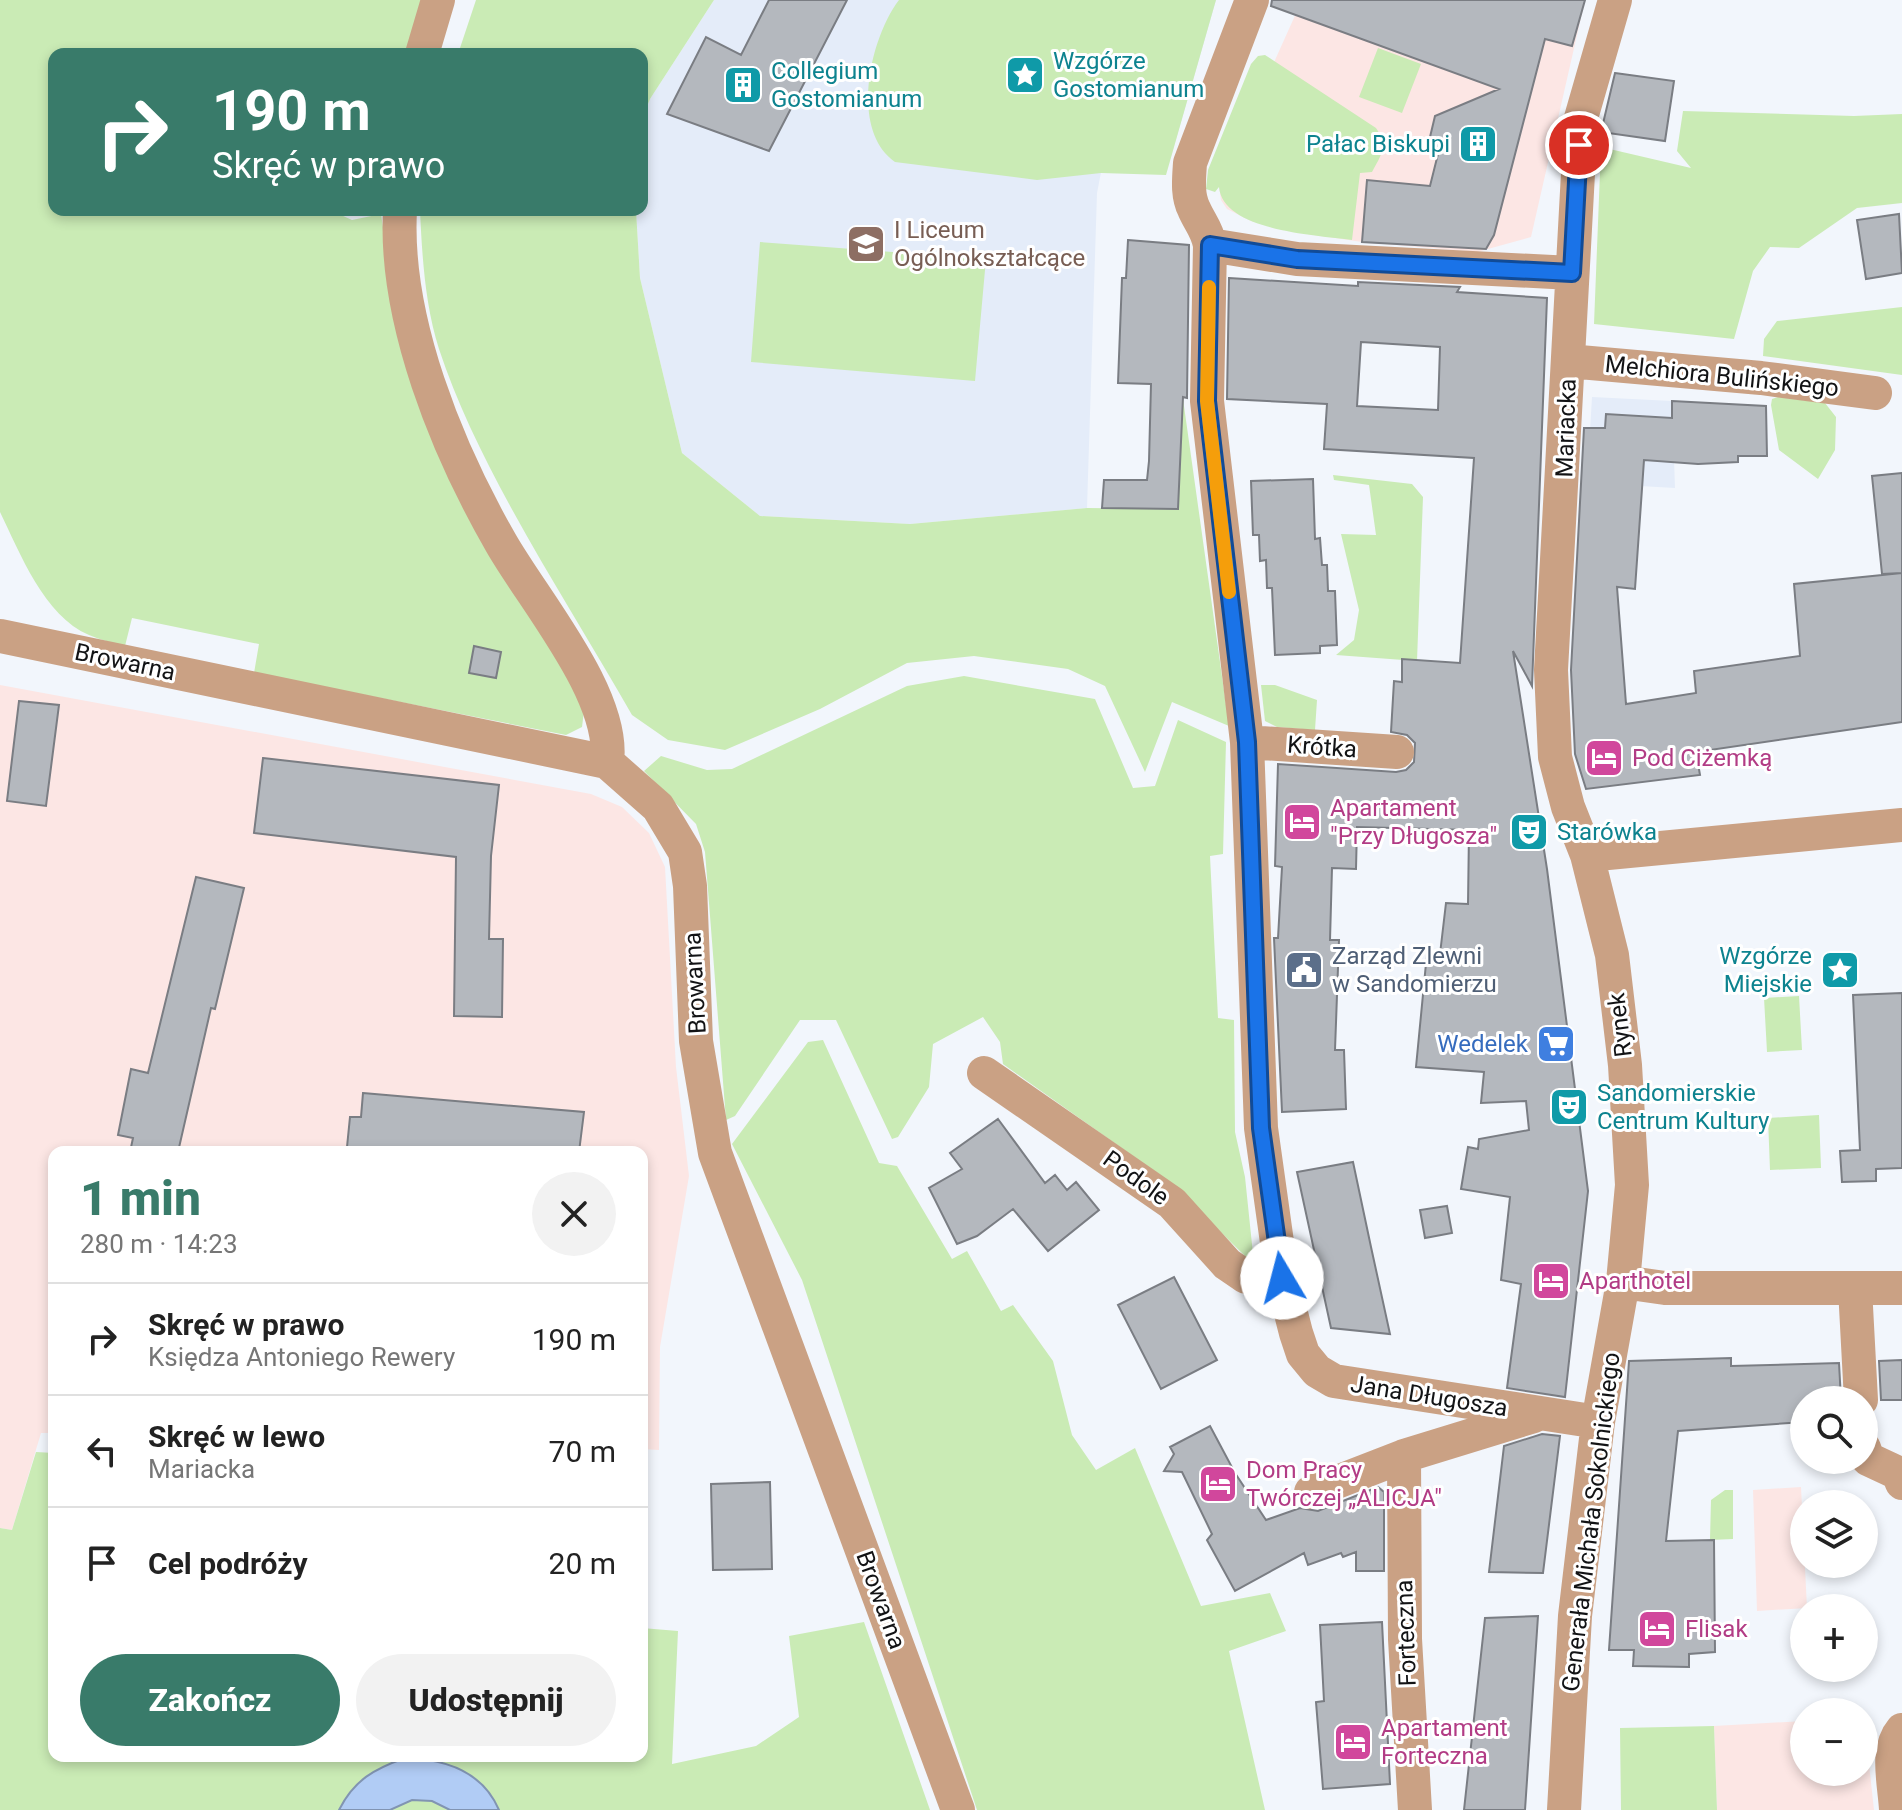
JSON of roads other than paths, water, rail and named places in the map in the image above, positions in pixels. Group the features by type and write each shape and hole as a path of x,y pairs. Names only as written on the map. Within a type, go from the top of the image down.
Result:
{"street":[{"path":"424,48 438,0"},
{"name":"Jana Długosza","path":"1252,0 1190,163 1190,199 1208,230 1210,245 1207,401 1247,742 1261,1128 1282,1278 1303,1354 1317,1371 1334,1381 1598,1422"},
{"name":"Mariacka","path":"1587,855 1568,807 1555,757 1552,699 1581,118 1615,0"},
{"path":"400,216 406,289 443,424 500,541 593,692 607,725 610,742 607,762"},
{"path":"1210,245 1297,259 1572,273"},
{"name":"Melchiora Bulińskiego","path":"1568,361 1761,378 1875,393"},
{"name":"Browarna","path":"0,636 607,762 658,807 685,852 690,886 696,1041 715,1153 958,1810"},
{"name":"Krótka","path":"1247,742 1397,752"},
{"path":"1587,855 1902,825"},
{"name":"Rynek","path":"1587,855 1612,955 1625,1065 1632,1185 1623,1282"},
{"name":"Podole","path":"984,1073 1172,1203 1227,1264 1246,1277 1282,1278"},
{"path":"1623,1282 1665,1288 1902,1288"},
{"name":"Generała Michała Sokolnickiego","path":"1564,1810 1575,1616 1598,1422 1623,1282"},
{"path":"1855,1288 1860,1386"},
{"path":"1311,1492 1404,1456 1543,1413"},
{"name":"Forteczna","path":"1404,1456 1405,1639 1415,1810"},
{"path":"1878,1464 1898,1473 1902,1483"},
{"path":"1896,1810 1893,1751 1894,1740 1902,1730"}],"water":[{"path":"396,1762 447,1764 483,1785 499,1810 450,1810 432,1801 412,1800 390,1810 339,1810 358,1783"}],"place":[{"name":"Wzgórze Gostomianum","path":"1025,75"},
{"name":"Collegium Gostomianum","path":"743,85"},
{"name":"Pałac Biskupi","path":"1478,144"},
{"name":"I Liceum Ogólnokształcące","path":"866,244"},
{"name":"Pod Ciżemką","path":"1604,758"},
{"name":"Apartament \"Przy Długosza\"","path":"1302,822"},
{"name":"Starówka","path":"1529,832"},
{"name":"Zarząd Zlewni w Sandomierzu","path":"1304,970"},
{"name":"Wzgórze Miejskie","path":"1840,970"},
{"name":"Wedelek","path":"1556,1044"},
{"name":"Sandomierskie Centrum Kultury","path":"1569,1107"},
{"name":"Aparthotel","path":"1551,1281"},
{"name":"Dom Pracy Twórczej „ALICJA\"","path":"1218,1484"},
{"name":"Flisak","path":"1657,1629"},
{"name":"Apartament Forteczna","path":"1353,1742"}]}
